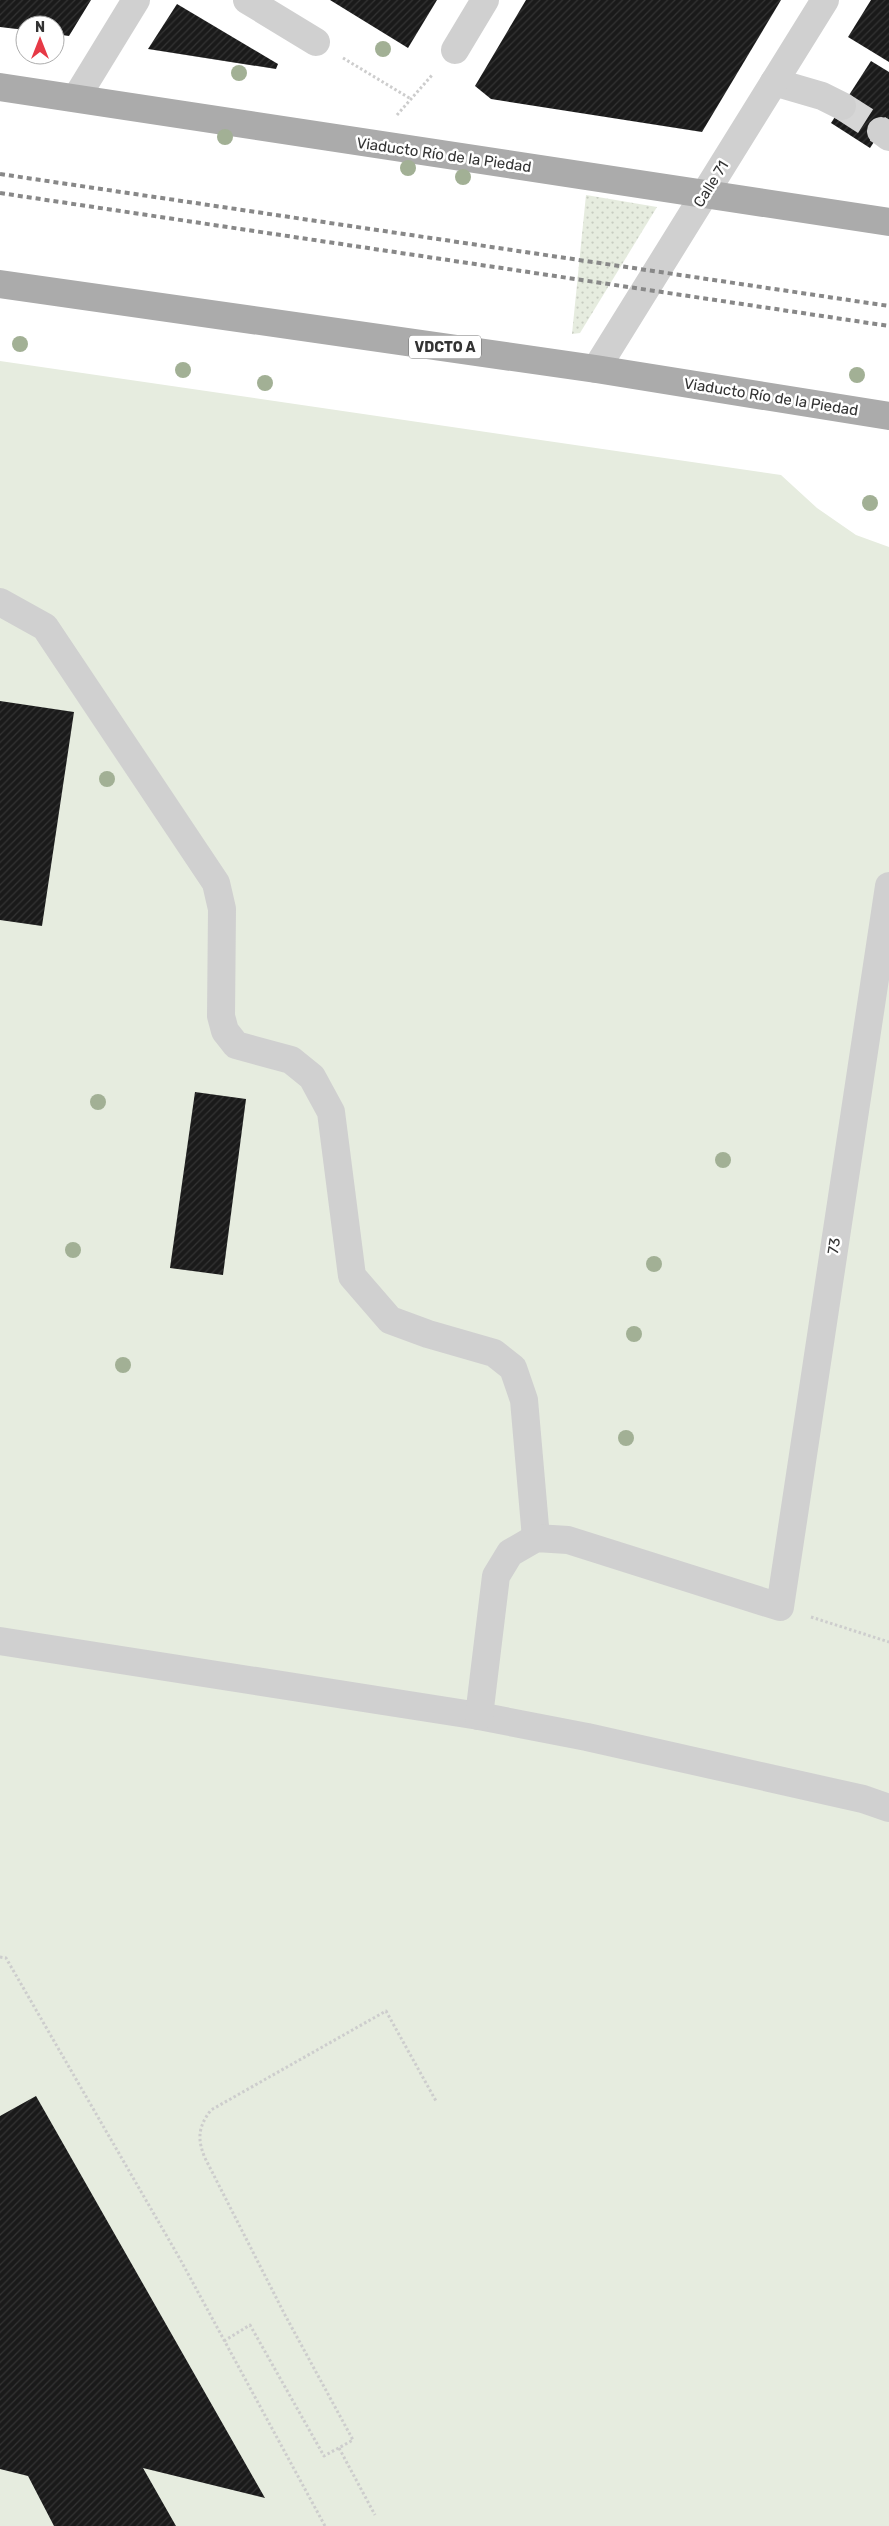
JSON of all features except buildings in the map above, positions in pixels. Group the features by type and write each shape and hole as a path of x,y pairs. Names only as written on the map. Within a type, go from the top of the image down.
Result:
{"main road":[{"name":"Viaducto Río de la Piedad","path":"0,87 889,222"},
{"name":"Viaducto Río de la Piedad","path":"0,284 596,369 889,416"}],"street":[{"path":"76,98 136,0"},
{"path":"248,0 316,42"},
{"path":"455,50 485,0"},
{"name":"Calle 71","path":"596,369 825,0"},
{"path":"774,82 822,96 842,106"},
{"path":"0,602 45,627 216,883 222,909 221,1016 225,1031 236,1045 291,1060 312,1077 331,1112 352,1276 390,1320 428,1334 494,1353 513,1368 524,1400 536,1538"},
{"name":"73","path":"780,1607 889,886"},
{"path":"479,1716 496,1576 510,1554 536,1538 568,1540 780,1607"},
{"path":"0,1640 479,1716 863,1799 889,1808"}],"path":[{"path":"316,42 411,98"},
{"path":"371,144 455,50"},
{"path":"780,1607 889,1642"},
{"path":"0,1957 6,1958 175,2250 325,2526"},
{"path":"224,2340 250,2325 324,2456 353,2440 285,2315 205,2158 199,2144 199,2133 203,2120 211,2110 386,2011 436,2101"},
{"path":"339,2448 375,2515"}],"shaded area":[{"path":"586,195 657,207 580,333 572,334"},
{"path":"0,361 781,475 817,508 856,535 889,547 889,2526 0,2526"}],"tunnel":[{"path":"842,106 881,131"}],"railway":[{"path":"0,174 889,306"},
{"path":"0,193 889,326"}]}
